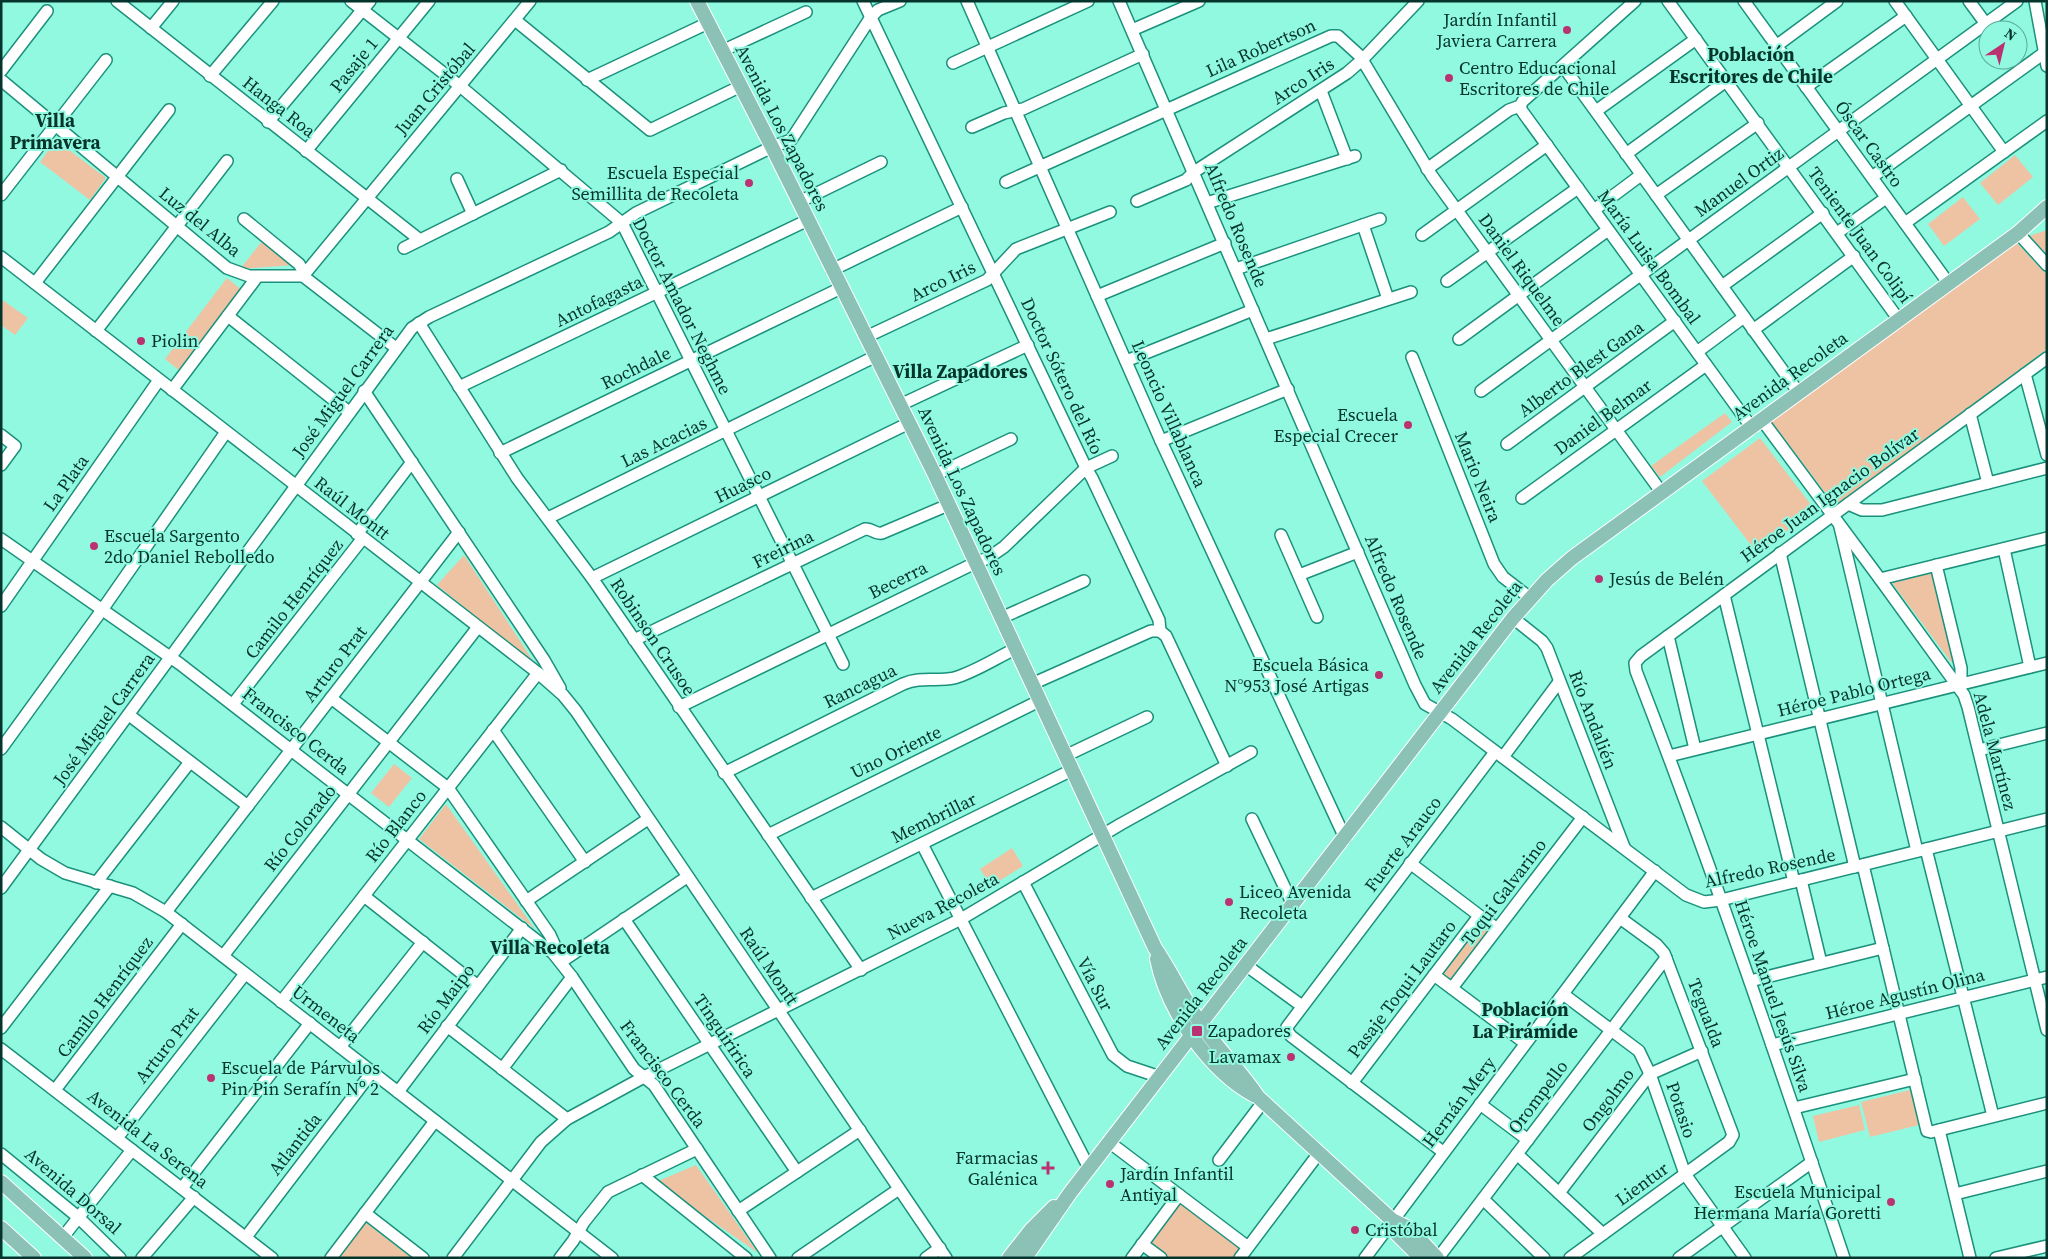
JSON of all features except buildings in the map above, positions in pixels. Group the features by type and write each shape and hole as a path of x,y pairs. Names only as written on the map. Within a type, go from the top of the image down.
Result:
{"main road":[{"name":"Avenida Los Zapadores","path":"697,1 772,147 935,475 1155,948 1201,1025 1244,1076 1261,1100"},
{"name":"Avenida Recoleta","path":"1025,1258 1089,1168 1530,598 1572,558 1949,284 2030,224 2047,207"},
{"name":"Avenida Recoleta","path":"2030,224 2047,217"},
{"name":"Avenida Los Zapadores","path":"1155,948 1159,968 1176,1009 1192,1037 1233,1080 1261,1100 1392,1220 1409,1228 1438,1258"},
{"path":"1176,1009 1189,1023 1201,1025"},
{"path":"1192,1037 1205,1036 1217,1045"},
{"path":"1,1182 85,1258"},
{"name":"Avenida Recoleta","path":"1009,1258 1040,1220 1070,1193"},
{"name":"Avenida Los Zapadores","path":"1392,1220 1396,1233 1422,1258"},
{"path":"1,1228 34,1258"}],"street":[{"name":"Hanga Roa","path":"117,1 420,240"},
{"path":"150,28 173,1"},
{"path":"210,76 273,1"},
{"name":"Doctor Amador Neghme","path":"351,1 366,6 398,38 562,170 622,223 843,664"},
{"name":"Pasaje 1","path":"306,151 429,1"},
{"name":"Juan Cristóbal","path":"367,199 530,1"},
{"name":"Doctor Sótero del Río","path":"863,1 1159,620 1160,631 1166,636 1227,766"},
{"path":"871,17 878,10 900,1"},
{"name":"Leoncio Villablanca","path":"967,1 1161,442 1345,838"},
{"path":"953,63 1088,1"},
{"name":"Alfredo Rosende","path":"1120,1 1421,697 1429,707 1441,712 1499,754 1691,899 1704,902 1722,900 2047,819"},
{"path":"1132,30 1199,1"},
{"path":"1427,169 1509,110 1520,106 1523,101 1635,1"},
{"name":"Teniente Juan Colipí","path":"1668,1 1899,320"},
{"name":"Óscar Castro","path":"1744,1 1949,284"},
{"path":"1776,46 1837,1"},
{"path":"1895,1 2004,152"},
{"path":"1969,1 1983,20"},
{"name":"Manuel Ortiz","path":"1991,20 2017,1"},
{"path":"2035,1 2047,66"},
{"name":"Arco Iris","path":"1137,201 1186,180 1194,172 1321,91 1362,60 1413,3"},
{"path":"268,122 366,6"},
{"path":"1,71 48,11"},
{"path":"722,51 806,12"},
{"path":"1806,87 1906,16"},
{"name":"José Miguel Carrera","path":"1,888 405,336 418,323 609,232 636,213 772,147 789,142 796,135 871,17"},
{"path":"515,20 650,130 741,86"},
{"path":"587,80 708,23"},
{"name":"Manuel Ortiz","path":"1481,391 1978,30"},
{"name":"Lila Robertson","path":"1166,109 1333,35 1341,38 1357,52 1362,60"},
{"path":"1596,111 1696,39"},
{"path":"1872,178 2044,52"},
{"path":"972,127 1004,113 1023,109 1143,54"},
{"path":"1,195 106,60"},
{"name":"Daniel Riquelme","path":"1362,60 1427,169 1662,493"},
{"path":"1563,66 1799,393"},
{"name":"Luz del Alba","path":"1,80 227,268 241,274 258,277 303,276"},
{"path":"1626,154 1726,80"},
{"path":"1208,203 1351,158 1321,91"},
{"name":"María Luisa Bombal","path":"1520,106 1696,352 1757,424"},
{"path":"1006,182 1166,109"},
{"path":"35,283 169,110"},
{"path":"1905,223 2047,121"},
{"path":"1656,195 1758,123"},
{"path":"1422,235 1547,145"},
{"path":"96,331 227,161"},
{"path":"799,202 881,162"},
{"path":"404,248 562,170"},
{"path":"1594,210 1642,175"},
{"path":"457,179 473,214"},
{"path":"1447,281 1578,188"},
{"path":"1837,233 1886,198"},
{"path":"303,276 367,199"},
{"path":"832,270 962,207"},
{"name":"Arco Iris","path":"866,337 987,280 1016,249 1110,212"},
{"path":"1722,286 1823,213"},
{"path":"244,219 298,264 302,269 303,276 396,348"},
{"path":"1236,269 1380,219"},
{"name":"Antofagasta","path":"459,387 808,220"},
{"path":"1363,225 1388,299"},
{"path":"1459,339 1608,230"},
{"path":"2018,233 2047,265"},
{"path":"1097,296 1225,243"},
{"path":"1753,330 1854,256"},
{"name":"Raúl Montt","path":"2,260 35,283 563,694"},
{"path":"172,390 258,277"},
{"name":"Rochdale","path":"500,453 841,288"},
{"path":"1266,339 1411,292"},
{"path":"1126,361 1253,310"},
{"path":"228,316 349,412"},
{"path":"1696,352 1744,317"},
{"name":"Alberto Blest Gana","path":"1507,444 1675,322"},
{"name":"Robinson Crusoe","path":"418,323 500,453 592,578 860,970"},
{"path":"900,405 1028,345"},
{"name":"Las Acacias","path":"548,518 876,356"},
{"name":"Mario Neira","path":"1412,357 1494,564 1503,577 1530,598"},
{"name":"Héroe Juan Ignacio Bolívar","path":"1636,663 1641,656 1780,553 1836,518 1848,504 2047,358"},
{"name":"Daniel Belmar","path":"1522,498 1706,364"},
{"path":"2025,374 2047,455"},
{"name":"La Plata","path":"1,606 159,380"},
{"path":"1161,442 1288,389"},
{"name":"Raúl Montt","path":"364,391 544,660 563,694 943,1253"},
{"path":"1970,414 1988,483"},
{"name":"Huasco","path":"592,578 909,423"},
{"name":"Adela Martínez","path":"1757,424 1836,518 1958,685 1968,707 2047,1030"},
{"path":"1,749 102,610 226,432"},
{"path":"1,435 15,446 1,465"},
{"path":"935,475 1011,439"},
{"name":"Becerra","path":"679,707 988,558 1004,547 1086,468 1112,456"},
{"name":"Camilo Henríquez","path":"233,704 360,536 412,462"},
{"path":"1848,504 1862,510 1882,510 2047,468"},
{"name":"Freirina","path":"634,640 865,529 870,529 879,534 948,505"},
{"path":"1836,518 1882,704 1963,998 1993,1116"},
{"name":"Arturo Prat","path":"166,912 459,532"},
{"path":"1281,535 1317,617"},
{"name":"Francisco Cerda","path":"1,538 233,704 544,944 572,977 634,1069 654,1086 770,1258"},
{"path":"1880,578 2047,538"},
{"path":"2004,549 2030,667"},
{"path":"1298,575 1358,552"},
{"path":"1780,553 1820,719 1883,948 1915,1079 1955,1194 1970,1258"},
{"path":"1936,565 1961,668 1961,677 1958,685"},
{"path":"1001,618 1084,581"},
{"path":"1724,595 1758,734 1821,963"},
{"name":"Río Andalién","path":"1513,618 1545,644 1624,847"},
{"name":"Río Colorado","path":"223,956 478,627"},
{"path":"1032,684 1152,631 1160,631"},
{"path":"1668,636 1696,749"},
{"name":"Rancagua","path":"724,772 903,684 916,679 946,679 958,676 1015,649"},
{"name":"Héroe Manuel Jesús Silva","path":"1636,663 1636,670 1722,900 1844,1258"},
{"name":"Héroe Pablo Ortega","path":"1669,756 2047,663"},
{"name":"Río Blanco","path":"281,1002 538,673"},
{"name":"Fuerte Arauco","path":"1352,1083 1291,1036 1287,1030 1288,1025 1410,864 1560,682"},
{"name":"Francisco Cerda","path":"331,698 448,788 550,935 561,962"},
{"name":"Uno Oriente","path":"768,835 1039,701"},
{"path":"129,715 248,806"},
{"path":"1065,756 1147,717"},
{"path":"493,730 584,862"},
{"path":"1978,750 2047,733"},
{"name":"Nueva Recoleta","path":"454,1258 541,1142 567,1119 644,1077 961,919 1102,836 1251,752"},
{"path":"96,883 190,762"},
{"name":"Membrillar","path":"811,898 1072,770"},
{"name":"Toqui Galvarino","path":"1452,988 1583,817"},
{"path":"526,901 648,819"},
{"path":"1252,819 1293,905"},
{"name":"Urmeneta","path":"1,827 30,850 66,873 145,899 166,912 612,1258"},
{"path":"922,844 1089,1168"},
{"path":"1410,864 1497,929"},
{"name":"Hernán Mery","path":"1365,1258 1655,872"},
{"path":"561,962 687,877"},
{"name":"Vía Sur","path":"1023,882 1111,1052 1127,1066 1160,1077"},
{"path":"1,1028 110,886"},
{"path":"364,896 478,986"},
{"name":"Pasaje Toqui Lautaro","path":"1352,1083 1479,916"},
{"name":"Tegualda","path":"1620,918 1657,946 1666,958 1733,1132 1733,1138"},
{"name":"Tinguiririca","path":"624,919 798,1172"},
{"name":"Camilo Henríquez","path":"55,1090 182,924"},
{"name":"Río Maipo","path":"398,1092 522,928"},
{"path":"340,1047 422,942"},
{"path":"1750,981 1883,948"},
{"name":"Orompello","path":"1438,1258 1666,958"},
{"path":"1246,966 1302,1006"},
{"name":"Arturo Prat","path":"117,1138 245,974"},
{"path":"1434,975 1525,1043"},
{"path":"502,1069 572,977"},
{"name":"Héroe Agustín Olina","path":"1772,1045 2047,977"},
{"name":"Potasio","path":"1562,994 1639,1051 1650,1074 1686,1174 1745,1258"},
{"path":"182,1188 310,1023"},
{"path":"447,1026 567,1119"},
{"name":"Avenida La Serena","path":"1,1049 272,1258"},
{"name":"Ongolmo","path":"1559,1193 1650,1074 1702,1051"},
{"name":"Atlantida","path":"246,1237 372,1072"},
{"path":"1794,1108 1915,1079"},
{"path":"1352,1083 1444,1152"},
{"path":"1220,1160 1261,1100"},
{"path":"1934,1131 2047,1103"},
{"path":"1480,1104 1528,1140"},
{"path":"331,1258 435,1121"},
{"path":"738,1211 860,1130"},
{"name":"Lientur","path":"1570,1258 1733,1138"},
{"path":"1109,1142 1248,1247"},
{"path":"560,1258 608,1192 697,1149"},
{"path":"63,1237 132,1150"},
{"path":"1240,1258 1319,1153"},
{"name":"Avenida Dorsal","path":"1,1154 78,1217 120,1258"},
{"path":"1517,1154 1603,1234"},
{"path":"1679,1258 1812,1162"},
{"path":"1955,1194 2047,1171"},
{"path":"642,1175 746,1258"},
{"path":"798,1258 900,1189"},
{"path":"1132,1258 1179,1195"},
{"path":"142,1258 194,1197"},
{"path":"1483,1199 1544,1258"},
{"path":"365,1213 423,1258"},
{"path":"1142,1244 1161,1258"},
{"path":"1996,1258 2047,1246"},
{"path":"926,1258 943,1253"}],"shaded area":[{"path":"56,140 106,178 90,200 40,162"},
{"path":"2015,155 2033,177 1998,205 1980,183"},
{"path":"1963,197 1980,219 1944,246 1928,224"},
{"path":"2047,230 2047,254 2029,236"},
{"path":"263,240 294,265 240,269"},
{"path":"2017,243 2047,275 2047,349 1836,507 1771,421"},
{"path":"227,278 242,290 180,371 165,359"},
{"path":"1,299 28,318 15,335 1,325"},
{"path":"1725,413 1732,422 1660,477 1651,466"},
{"path":"1760,438 1815,510 1757,553 1702,481"},
{"path":"464,555 537,667 437,585"},
{"path":"1930,573 1935,576 1956,664 1951,662 1890,580"},
{"path":"394,764 412,778 389,807 371,793"},
{"path":"446,804 535,929 419,839"},
{"path":"1012,848 1023,866 991,886 980,869"},
{"path":"1483,922 1493,929 1452,982 1441,971 1478,923"},
{"path":"1914,1089 1923,1124 1870,1137 1861,1102"},
{"path":"1859,1105 1865,1130 1819,1142 1813,1116"},
{"path":"696,1165 758,1253 656,1182"},
{"path":"1178,1200 1242,1246 1233,1258 1170,1258 1147,1241"},
{"path":"365,1222 412,1258 338,1258"}],"place":[{"name":"Jardín Infantil Javiera Carrera","path":"1567,30"},
{"name":"Centro Educacional Escritores de Chile","path":"1449,78"},
{"name":"Escuela Especial Semillita de Recoleta","path":"749,183"},
{"name":"Piolin","path":"141,341"},
{"name":"Escuela Especial Crecer","path":"1408,425"},
{"name":"Escuela Sargento 2do Daniel Rebolledo","path":"94,546"},
{"name":"Jesús de Belén","path":"1599,579"},
{"name":"Escuela Básica N°953 José Artigas","path":"1379,675"},
{"name":"Liceo Avenida Recoleta","path":"1229,902"},
{"name":"Zapadores","path":"1197,1031"},
{"name":"Lavamax","path":"1291,1057"},
{"name":"Escuela de Párvulos Pin Pin Serafín Nº 2","path":"211,1078"},
{"name":"Farmacias Galénica","path":"1048,1168"},
{"name":"Jardín Infantil Antiyal","path":"1110,1184"},
{"name":"Escuela Municipal Hermana María Goretti","path":"1891,1202"},
{"name":"Cristóbal","path":"1355,1230"}],"district":[{"name":"Población Escritores de Chile","path":"1751,65"},
{"name":"Villa Primavera","path":"55,131"},
{"name":"Villa Zapadores","path":"960,371"},
{"name":"Villa Recoleta","path":"550,947"},
{"name":"Población La Pirámide","path":"1525,1020"}]}
